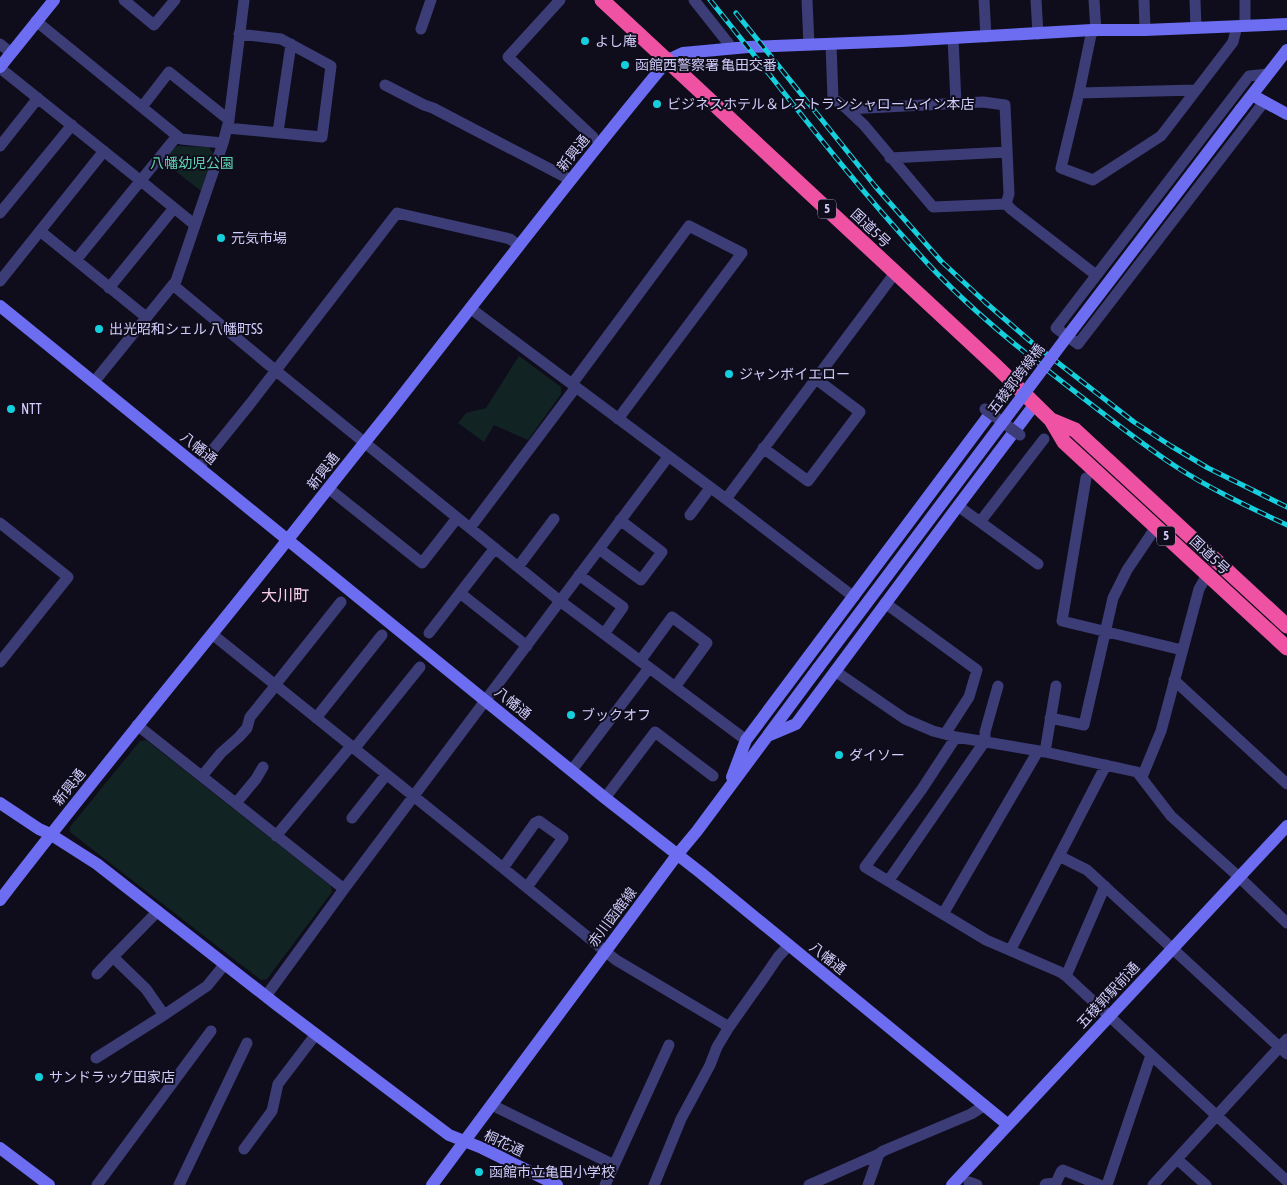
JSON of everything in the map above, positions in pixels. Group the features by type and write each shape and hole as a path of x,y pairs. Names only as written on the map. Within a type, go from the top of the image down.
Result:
{"highway":[{"name":"国道5号","path":"602,0 975,346 1051,420 1064,442 1287,648"},
{"name":"国道5号","path":"1051,420 1075,430 1287,626"}],"street":[{"path":"54,0 0,68 195,225"},
{"path":"124,0 154,25 175,0"},
{"path":"94,382 176,280 224,143 244,0"},
{"path":"421,30 431,0"},
{"path":"560,0 508,57 594,137"},
{"path":"694,0 732,48"},
{"path":"807,0 809,45"},
{"path":"984,0 986,36"},
{"path":"1036,0 1038,34"},
{"path":"1094,0 1094,31 1060,168 1093,180 1161,136 1233,42 1241,26 1245,0"},
{"path":"1144,0 1145,30"},
{"path":"1195,0 1196,28"},
{"path":"36,21 181,139 224,143"},
{"path":"668,60 682,53 732,48 1287,24"},
{"path":"142,107 169,72 228,124 322,137 332,66 281,39 240,34"},
{"path":"953,38 956,103"},
{"path":"0,44 11,53"},
{"path":"278,132 291,44"},
{"path":"830,44 833,98 864,125 933,207 1006,204 1096,275"},
{"path":"1287,50 1252,95 1287,114"},
{"name":"新興通","path":"0,900 137,725 288,540 518,245 668,60"},
{"path":"1264,102 1078,344 1056,328 1249,76 1268,74"},
{"path":"385,85 442,112 571,180"},
{"path":"1079,93 1196,90"},
{"name":"五稜郭跨線橋","path":"818,668 1066,338 1252,95"},
{"path":"0,146 38,98"},
{"path":"847,109 983,102 1005,105 1009,194 1006,204"},
{"path":"0,213 72,125"},
{"path":"76,260 177,136"},
{"path":"0,281 104,151"},
{"path":"890,158 1007,152"},
{"path":"110,288 174,208"},
{"path":"198,468 397,213 510,239 518,245"},
{"path":"470,528 689,226 742,253 618,419"},
{"path":"40,231 146,317"},
{"path":"726,499 895,273"},
{"path":"173,285 364,443 560,601 746,740"},
{"path":"470,308 854,597"},
{"name":"八幡通","path":"1,310 94,382 1007,1124"},
{"path":"763,448 808,481 860,412 816,379"},
{"path":"727,791 746,740 1013,383"},
{"path":"769,735 796,724 1035,404"},
{"path":"985,409 1020,435"},
{"path":"980,522 1044,439"},
{"path":"266,996 668,457"},
{"path":"1086,478 1062,621 1182,650"},
{"path":"328,488 422,563 457,518"},
{"path":"690,515 710,488"},
{"path":"958,506 1038,564"},
{"path":"518,567 554,519"},
{"path":"599,549 641,580 662,552 620,520"},
{"path":"0,522 68,577 0,662"},
{"path":"1050,718 1084,726 1113,598 1121,580 1156,527"},
{"path":"429,633 495,548"},
{"path":"579,575 623,607 604,634"},
{"path":"1142,777 1161,730 1199,589 1207,575"},
{"path":"460,593 527,646"},
{"path":"202,776 221,753 239,738 247,728 250,717 341,602"},
{"path":"885,603 977,670 969,697 922,789 862,864 986,940 1011,949 1066,976 1287,1181"},
{"path":"572,770 644,664 672,617 707,643 675,687"},
{"path":"212,634 616,960 729,1027"},
{"path":"316,718 382,636"},
{"path":"276,836 420,667"},
{"name":"赤川函館線","path":"432,1185 818,668"},
{"path":"835,671 904,719 933,731 1106,764 1137,772 1171,816 1287,923"},
{"path":"1174,680 1287,784"},
{"path":"889,880 985,741 985,732 998,686"},
{"path":"942,914 1041,751 1056,686"},
{"path":"137,725 344,889"},
{"path":"605,798 655,732 712,776"},
{"path":"1011,949 1106,764"},
{"path":"236,803 256,779 263,767"},
{"path":"352,818 386,775"},
{"name":"桐花通","path":"0,803 97,864 224,964 449,1135 482,1148 556,1185"},
{"path":"503,868 535,823 539,821 563,838 526,887"},
{"name":"五稜郭駅前通","path":"952,1185 1287,826"},
{"path":"1059,856 1087,870 1284,1047 1153,1185"},
{"path":"1066,976 1104,886"},
{"path":"97,974 158,911"},
{"path":"654,1185 681,1119 710,1065 717,1047 729,1027 789,945"},
{"path":"113,957 146,989 164,1015"},
{"path":"96,1058 207,986 224,964"},
{"path":"97,1185 211,1031"},
{"path":"244,1150 272,1111 278,1084 316,1034"},
{"path":"179,1185 248,1044"},
{"path":"605,1185 669,1045"},
{"path":"1107,1185 1151,1055"},
{"path":"492,1105 614,1164"},
{"path":"808,1185 971,1114 985,1105"},
{"path":"0,1148 49,1185"},
{"path":"868,1185 879,1154"},
{"path":"1176,1159 1206,1185"},
{"path":"1045,1185 1056,1183 1063,1170 1100,1185"}],"green space":[{"name":"八幡幼児公園","path":"178,146 209,147 213,154 201,191 163,161"},
{"path":"519,356 561,387 561,394 528,440 494,425 484,442 458,423 466,413 486,408"},
{"path":"146,740 331,886 332,892 267,979 261,980 70,832 70,827 140,741"}],"railway":[{"path":"710,0 865,193 937,274 977,312 1040,365 1163,458 1216,490 1287,525"},
{"path":"736,13 875,186 941,261 985,302 1030,341 1134,422 1208,468 1287,507"}],"place":[{"name":"よし庵","path":"585,41"},
{"name":"函館西警察署 亀田交番","path":"625,65"},
{"name":"ビジネスホテル＆レストランシャロームイン本店","path":"657,104"},
{"name":"元気市場","path":"221,238"},
{"name":"出光昭和シェル 八幡町SS","path":"99,329"},
{"name":"ジャンボイエロー","path":"729,374"},
{"name":"NTT","path":"11,409"},
{"name":"ブックオフ","path":"571,715"},
{"name":"ダイソー","path":"839,755"},
{"name":"サンドラッグ田家店","path":"39,1077"},
{"name":"函館市立亀田小学校","path":"479,1172"}],"district":[{"name":"大川町","path":"285,595"}]}
